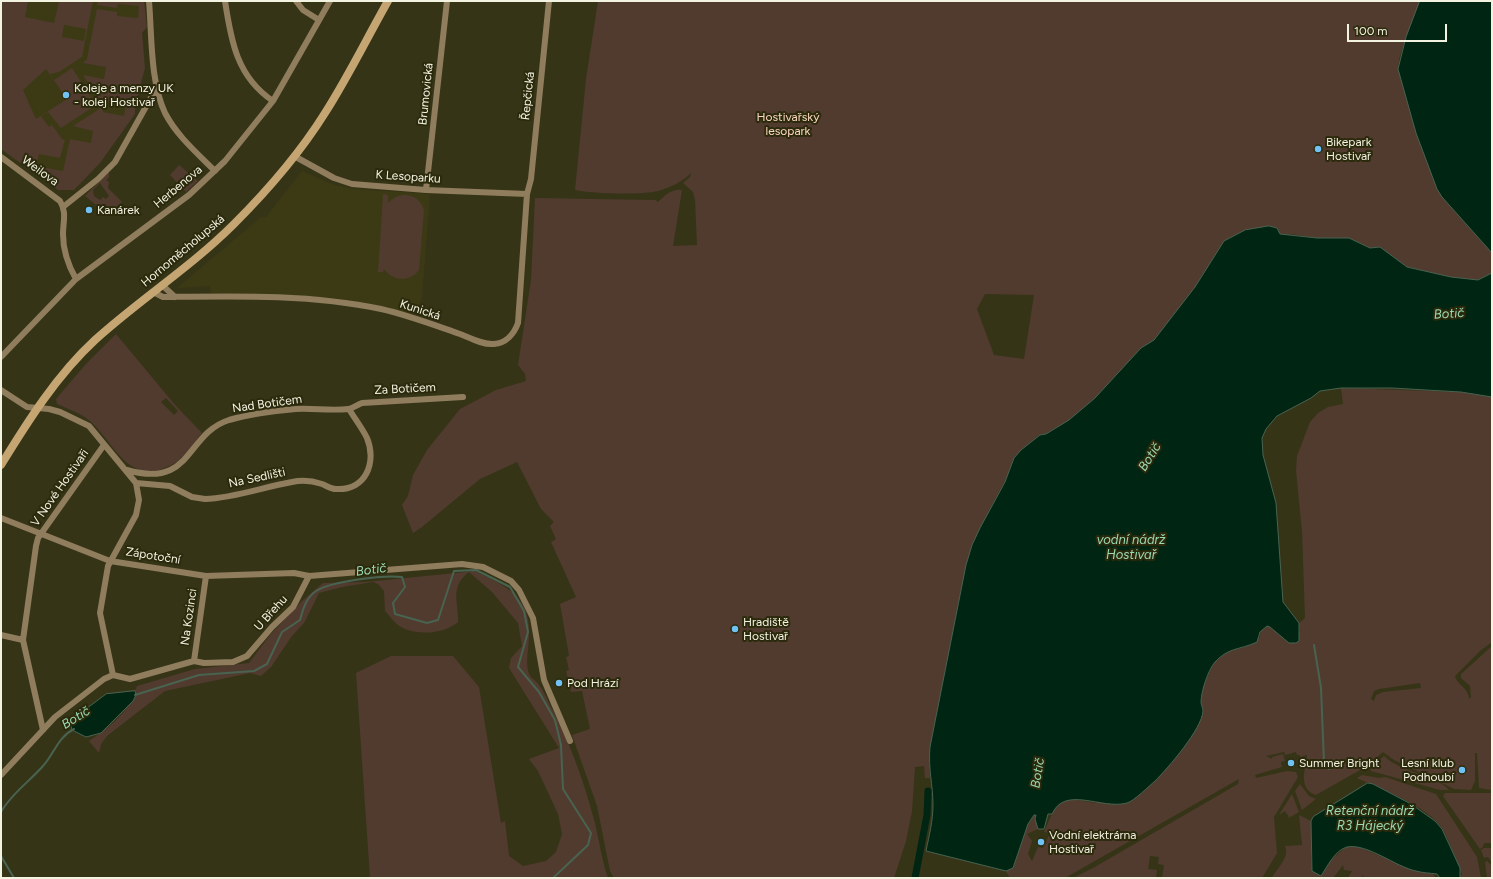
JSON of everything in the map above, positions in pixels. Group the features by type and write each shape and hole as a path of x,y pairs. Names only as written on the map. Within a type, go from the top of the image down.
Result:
{"street":[{"path":"149,1 157,88 166,114 174,127 191,147 215,171"},
{"path":"225,1 231,41 242,68 250,80 273,102"},
{"path":"296,1 306,12 319,20"},
{"name":"Herbenova","path":"1,357 76,279 177,205 215,171 242,142 273,102 330,1"},
{"name":"Hornoměcholupská","path":"1,465 38,408 84,351 118,320 224,234 257,200 294,156 325,113 388,1"},
{"name":"Brumovická","path":"426,190 447,1"},
{"name":"Řepčická","path":"527,194 531,179 549,1"},
{"path":"76,279 69,267 65,253 63,236 65,216 63,207 115,162 157,88"},
{"name":"K Lesoparku","path":"294,156 316,170 346,182 426,190 527,194"},
{"name":"Weilova","path":"1,157 57,196 63,207"},
{"name":"Kunická","path":"153,292 163,297 251,297 350,304 412,318 487,344 501,343 511,336 518,323 527,194"},
{"path":"162,285 175,297"},
{"path":"1,390 27,407 60,412 83,422 96,432 104,445 117,461 127,470 136,483 139,500 136,516 110,561 100,613 113,675 104,679 55,717 1,775"},
{"name":"Za Botičem","path":"349,409 362,403 463,397"},
{"name":"Na Sedlišti","path":"136,483 170,486 192,497 205,499 298,481 320,483 335,489 349,489 365,478 370,464 370,447 366,437 349,409"},
{"name":"Nad Botičem","path":"127,470 154,474 172,469 186,458 205,436 217,426 229,420 258,414 296,410 349,409"},
{"name":"V Nové Hostivaři","path":"43,730 23,640 36,546 42,533 104,445"},
{"name":"Zápotoční","path":"1,518 110,561 206,576 294,573 309,576"},
{"path":"309,576 462,564 483,567 512,581 519,590 532,615 544,680 570,741"},
{"name":"Na Kozinci","path":"194,661 206,576"},
{"name":"U Břehu","path":"113,675 130,679 194,661 204,663 233,662 247,656 272,627 293,607 309,576"},
{"path":"1,635 23,640"}],"shaded area":[{"name":"Koleje a menzy UK - kolej Hostivař","path":"4,1 143,1 130,111 74,177 15,160 1,149 1,27"},
{"path":"302,171 334,185 353,189 430,194 422,296 417,315 351,300 306,296 211,293 210,286 177,288 261,217 266,217"}],"green space":[{"name":"Koleje a menzy UK - kolej Hostivař","path":"1,1 28,1 25,17 54,23 59,1 93,1 82,57 59,72 50,74 54,80 72,68 96,105 61,128 48,112 41,116 49,127 52,125 62,139 65,140 60,158 39,154 36,166 63,171 70,139 91,143 93,131 73,126 101,108 103,108 103,112 124,116 126,105 105,101 104,104 102,104 83,75 104,79 106,67 83,63 87,59 97,9 117,12 117,16 138,18 139,6 118,4 117,8 97,5 98,1 144,1 147,27 142,33 145,68 135,106 135,114 100,163 74,190 58,190 1,149","holes":["64,25 86,29 84,41 62,37","46,69 67,99 36,119 23,90"]},
{"name":"Hostivařský lesopark","path":"598,1 1420,1 1406,37 1399,59 1398,69 1416,133 1437,189 1448,204 1492,253 1492,273 1478,280 1451,277 1407,267 1380,247 1370,248 1349,238 1317,238 1292,234 1280,234 1224,241 1195,287 1154,340 1141,348 1095,398 1069,420 1046,434 1039,435 1021,450 980,528 972,545 966,565 930,747 930,778 925,778 924,766 915,767 912,811 906,841 894,878 614,878 610,871 597,806 572,735 590,729 582,691 571,692 566,671 569,670 566,657 569,656 560,604 576,597 551,542 556,539 550,526 554,522 541,509 517,462 480,479 413,533 402,505 408,496 413,475 427,450 460,409 496,390 526,381 525,374 518,365 531,280 535,198 655,200 658,202 672,191 682,190 673,246 697,245 695,200 693,192 683,183 690,177 691,173 680,182 658,191 616,194 575,190 586,79","holes":["985,294 1034,295 1024,359 994,355 977,309"]},
{"path":"179,165 198,181 186,192 170,175"},
{"path":"109,172 109,177 106,180 109,182 108,188 122,202 107,214 85,196","holes":["100,183 109,196 106,199 103,197 100,200 94,196 93,190"]},
{"path":"383,194 388,195 388,203 398,196 408,195 418,200 424,210 419,270 411,277 406,279 396,278 384,269 383,272 378,272"},
{"path":"116,334 176,406 202,433 185,455 174,464 159,470 147,471 137,469 120,456 90,421 79,413 57,404 56,399 85,365","holes":["166,398 178,411 174,415 161,402"]},
{"path":"1341,388 1461,392 1492,397 1492,642 1480,651 1455,676 1468,694 1469,698 1471,698 1470,686 1461,678 1461,674 1492,646 1492,790 1479,788 1477,753 1475,753 1475,781 1471,790 1454,789 1394,760 1383,752 1367,766 1316,795 1310,792 1305,784 1304,773 1307,755 1300,757 1300,755 1297,755 1296,752 1285,755 1284,752 1266,756 1272,759 1272,757 1283,754 1285,761 1281,762 1282,767 1255,775 1256,778 1287,771 1296,772 1298,777 1274,817 1277,853 1262,878 1162,878 1073,878 1093,868 1238,784 1239,779 1065,878 1010,878 1006,871 1013,868 1028,824 1034,815 1036,815 1035,819 1038,829 1027,834 1032,841 1028,854 1032,861 1038,847 1043,848 1050,833 1044,832 1055,807 1062,801 1072,799 1095,803 1165,769 1189,740 1197,725 1203,712 1201,703 1203,687 1214,663 1230,649 1242,648 1252,644 1260,637 1261,631 1265,627 1270,627 1289,643 1300,632 1299,623 1305,618 1302,532 1296,470 1297,456 1310,422 1318,413 1328,407 1343,404","holes":["1420,683 1421,688 1383,692 1376,695 1374,701 1371,699 1374,691 1379,689","1150,856 1159,857 1158,864 1164,865 1162,878 1156,877 1157,870 1148,869"]},
{"path":"475,571 511,592 519,599 525,608 528,619 529,633 527,667 530,676 538,684 544,694 562,730 580,773 595,824 608,878 370,878 356,673 391,656 453,656 479,687 501,823 505,821 509,856 523,866 546,861 556,852 562,834 558,814 538,771 529,759 559,748 509,668 511,658 522,646 518,623 492,592 469,572 459,583 457,589 458,622 452,626 438,631 422,633 407,630 401,627 385,611 384,591 378,584 373,582 342,587 319,593 304,623 292,636 271,667 261,676 250,673 165,691 107,736 101,744 99,753 89,741 121,715 136,695 135,691 137,686 195,669 249,663 270,635 302,601 323,583 366,582"},
{"path":"1384,756 1399,766 1436,781 1449,790 1440,790 1371,771 1370,768"},
{"path":"1362,775 1379,778 1385,777 1436,794 1477,857 1481,878 1460,878 1462,874 1448,839 1442,828 1426,812 1403,799 1357,778"},
{"path":"1300,784 1309,796 1316,799 1302,810 1295,791"},
{"path":"1445,793 1492,793 1492,843 1484,843 1483,847 1480,849 1443,796"},
{"path":"1292,794 1299,812 1285,820 1289,817 1285,811 1279,815"},
{"path":"1299,815 1311,821 1311,862 1321,876 1331,860 1346,847 1359,847 1415,871 1433,873 1435,878 1366,878 1363,876 1360,878 1348,878 1352,871 1344,870 1343,865 1333,878 1272,878 1286,855 1285,846 1302,845"},
{"path":"1484,848 1492,848 1492,863 1488,857 1484,858 1481,850"},
{"path":"1487,861 1492,866 1492,878 1487,878 1485,862"}],"water":[{"path":"1420,1 1492,1 1492,253 1442,197 1437,189 1416,133 1398,69 1406,37"},
{"name":"vodní nádrž Hostivař","path":"1269,226 1277,228 1280,234 1317,238 1349,238 1370,248 1380,247 1407,267 1451,277 1478,280 1492,273 1492,397 1461,392 1392,388 1341,388 1320,391 1311,398 1277,416 1266,429 1262,438 1263,455 1276,503 1283,602 1299,623 1299,641 1296,643 1289,643 1267,626 1260,632 1257,642 1230,651 1220,657 1212,666 1205,681 1201,698 1203,711 1197,728 1176,758 1155,781 1127,803 1107,804 1085,800 1066,801 1058,805 1052,814 1048,814 1044,829 1038,829 1035,819 1036,815 1034,815 1028,824 1013,868 1006,871 926,851 933,811 930,747 966,565 972,545 1005,482 1014,458 1021,450 1040,435 1046,434 1069,420 1095,398 1141,348 1154,340 1195,287 1224,241 1245,230"},
{"path":"135,691 136,695 133,701 101,733 86,737 72,730 70,721 106,694"},
{"name":"Retenční nádrž R3 Hájecký","path":"1368,783 1373,784 1411,804 1435,821 1442,829 1460,868 1460,878 1440,878 1437,874 1408,869 1363,848 1355,847 1347,847 1339,852 1332,859 1321,876 1312,871 1311,821 1313,817"}],"waterway":[{"name":"Botič","path":"135,695 199,675 254,671 267,664 282,632 300,620 307,600 316,591 324,587 358,580 383,577 402,577 405,587 393,603 395,614 427,623 438,620 454,571 476,570 510,587 524,611 528,632 518,667 539,692 555,720 561,745 563,789 591,833 588,845 553,878"},
{"path":"1314,645 1321,688 1324,763 1329,769"},
{"name":"Botič","path":"1,812 15,794 43,766 64,736 74,729"},
{"path":"915,878 927,815 928,791"},
{"name":"Botič","path":"1,856 14,878"}],"place":[{"name":"Koleje a menzy UK - kolej Hostivař","path":"66,95"},
{"name":"Bikepark Hostivař","path":"1318,149"},
{"name":"Kanárek","path":"89,210"},
{"name":"Hradiště Hostivař","path":"735,629"},
{"name":"Pod Hrází","path":"559,683"},
{"name":"Summer Bright","path":"1291,763"},
{"name":"Lesní klub Podhoubí","path":"1462,770"},
{"name":"Vodní elektrárna Hostivař","path":"1041,842"}]}
